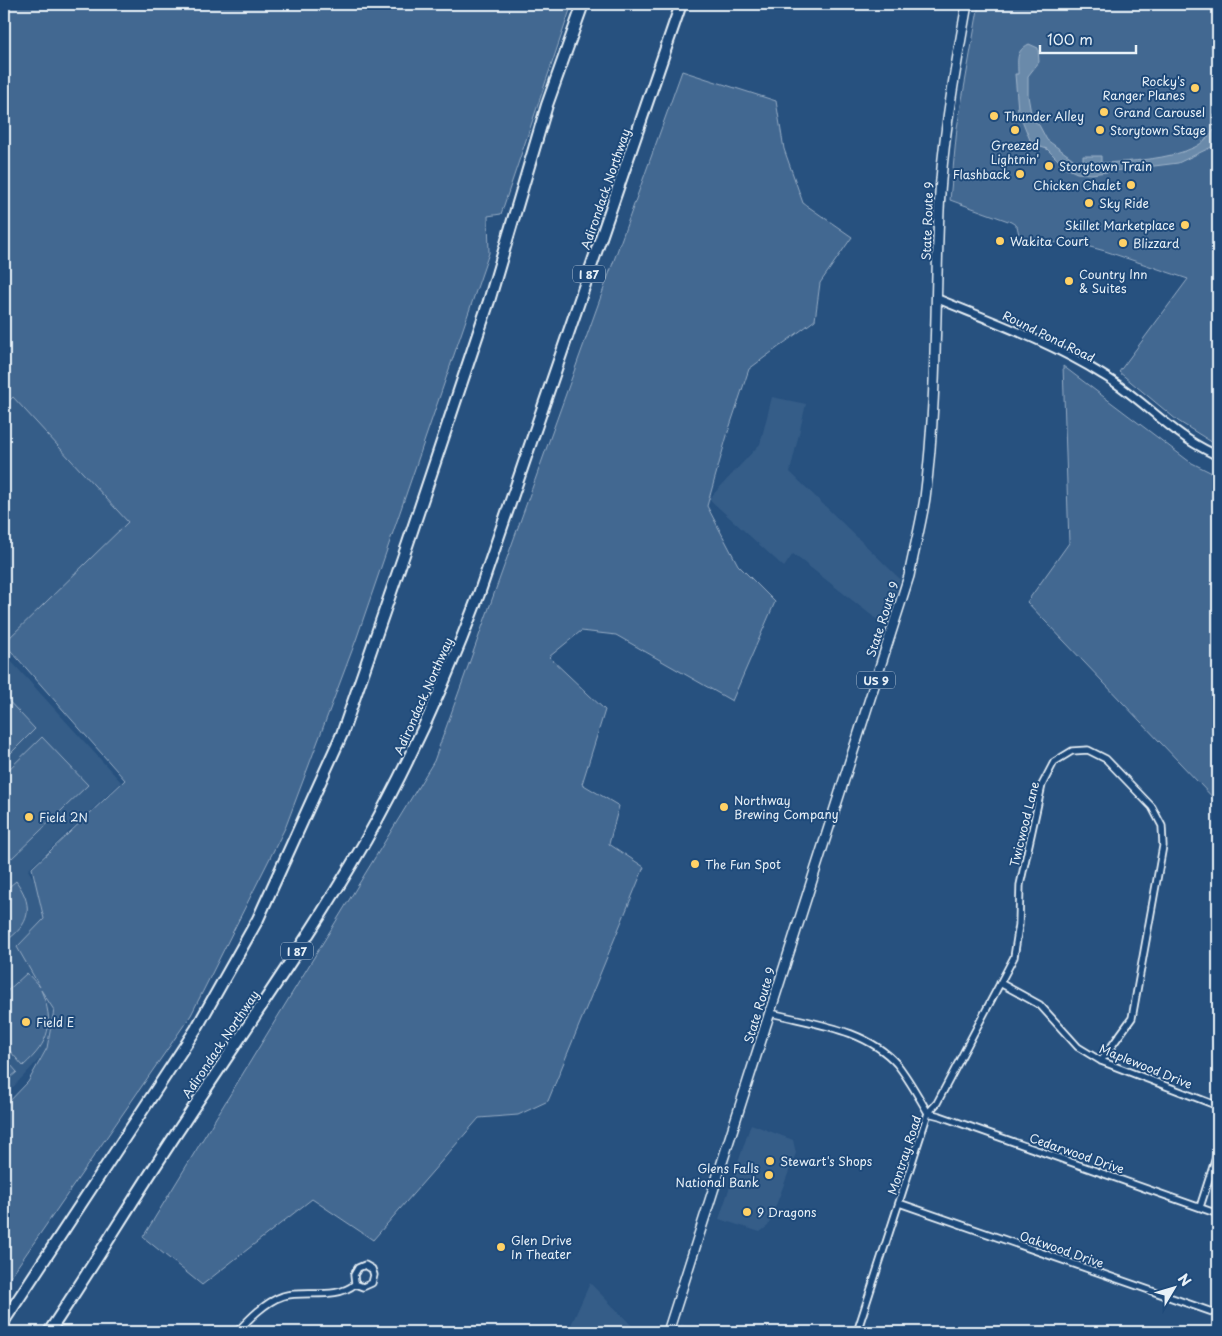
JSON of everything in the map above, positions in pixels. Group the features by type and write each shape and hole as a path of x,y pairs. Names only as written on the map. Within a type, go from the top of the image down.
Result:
{"highway":[{"path":"4,1321 196,1029 258,919 342,734 476,338 547,105 583,4"},
{"name":"Adirondack Northway","path":"49,1332 177,1132 314,925 366,840 417,742 450,668 479,594 681,4"}],"main road":[{"name":"State Route 9","path":"668,1332 909,576 924,500 930,448 938,299 939,210 944,144 967,4"}],"street":[{"name":"Round Pond Road","path":"938,299 991,320 1073,357 1105,376 1136,398 1183,436 1218,456"},
{"name":"Twicwood Lane","path":"928,1113 937,1103 1014,957 1020,884 1042,785 1054,762 1072,751 1088,750 1106,759 1152,807 1162,826 1163,846 1132,1018 1101,1061"},
{"name":"Maplewood Drive","path":"1000,983 1040,1005 1078,1047 1101,1061 1218,1106"},
{"name":"Montray Road","path":"771,1013 849,1033 877,1047 896,1064 928,1113 857,1332"},
{"name":"Cedarwood Drive","path":"928,1113 1218,1214"},
{"path":"1200,1207 1218,1151"},
{"name":"Oakwood Drive","path":"899,1203 1218,1314"},
{"path":"237,1332 261,1308 283,1296 333,1293 350,1289 355,1284"}],"shaded area":[{"path":"4,4 572,4 501,214 488,216 489,253 356,640 286,826 191,1015 4,1286 4,1107 28,1082 47,1048 54,1010 41,990 48,1012 49,1022 47,1031 39,1049 23,1066 4,1044 4,994 27,973 40,987 17,947 44,919 32,868 125,780 4,643 128,522 13,397 4,406"},
{"path":"979,4 1218,4 1218,446 1178,421 1119,372 1188,279 1105,251 1064,240 1045,246 1020,239 1017,226 1011,222 950,200 957,128"},
{"path":"1029,44 1038,48 1039,62 1028,76 1028,96 1032,119 1039,125 1047,140 1076,161 1083,162 1083,156 1101,156 1101,163 1136,161 1185,151 1201,143 1215,129 1214,114 1218,111 1218,144 1178,163 1091,174 1077,173 1066,168 1047,149 1034,145 1030,140 1018,110 1015,74 1018,74 1019,53"},
{"path":"682,71 776,101 784,149 803,203 852,237 820,283 815,320 749,369 728,432 707,506 738,565 775,602 732,701 616,635 581,631 549,657 605,710 582,784 619,806 609,844 644,867 548,1101 518,1115 479,1118 373,1240 312,1199 202,1285 143,1237 434,761"},
{"path":"1063,366 1190,462 1218,476 1218,803 1027,602 1069,543"},
{"path":"4,379 146,525 10,660 121,782 28,870 58,917 69,1027 4,1097"},
{"path":"772,397 806,404 790,472 900,579 884,625 793,554 784,567 709,499 760,444"},
{"path":"4,696 35,729 4,760"},
{"name":"Field 2N","path":"42,737 88,785 12,858 4,849 4,774"},
{"path":"16,881 25,897 27,911 22,925 10,938 4,931 4,891"},
{"path":"4,1057 17,1072 4,1083"},
{"path":"751,1124 793,1140 796,1153 768,1226 760,1232 719,1219"},
{"path":"590,1283 638,1332 568,1332"},
{"path":"681,1324 707,1332 679,1332"}],"place":[{"name":"Rocky's Ranger Planes","path":"1195,88"},
{"name":"Grand Carousel","path":"1104,112"},
{"name":"Thunder Alley","path":"994,116"},
{"name":"Greezed Lightnin'","path":"1015,130"},
{"name":"Storytown Stage","path":"1100,130"},
{"name":"Storytown Train","path":"1049,166"},
{"name":"Flashback","path":"1020,174"},
{"name":"Chicken Chalet","path":"1131,185"},
{"name":"Sky Ride","path":"1089,203"},
{"name":"Skillet Marketplace","path":"1185,225"},
{"name":"Wakita Court","path":"1000,241"},
{"name":"Blizzard","path":"1123,243"},
{"name":"Country Inn & Suites","path":"1069,281"},
{"name":"Northway Brewing Company","path":"724,807"},
{"name":"Field 2N","path":"29,817"},
{"name":"The Fun Spot","path":"695,864"},
{"name":"Field E","path":"26,1022"},
{"name":"Stewart's Shops","path":"770,1161"},
{"name":"Glens Falls National Bank","path":"769,1175"},
{"name":"9 Dragons","path":"747,1212"},
{"name":"Glen Drive In Theater","path":"501,1247"}]}
